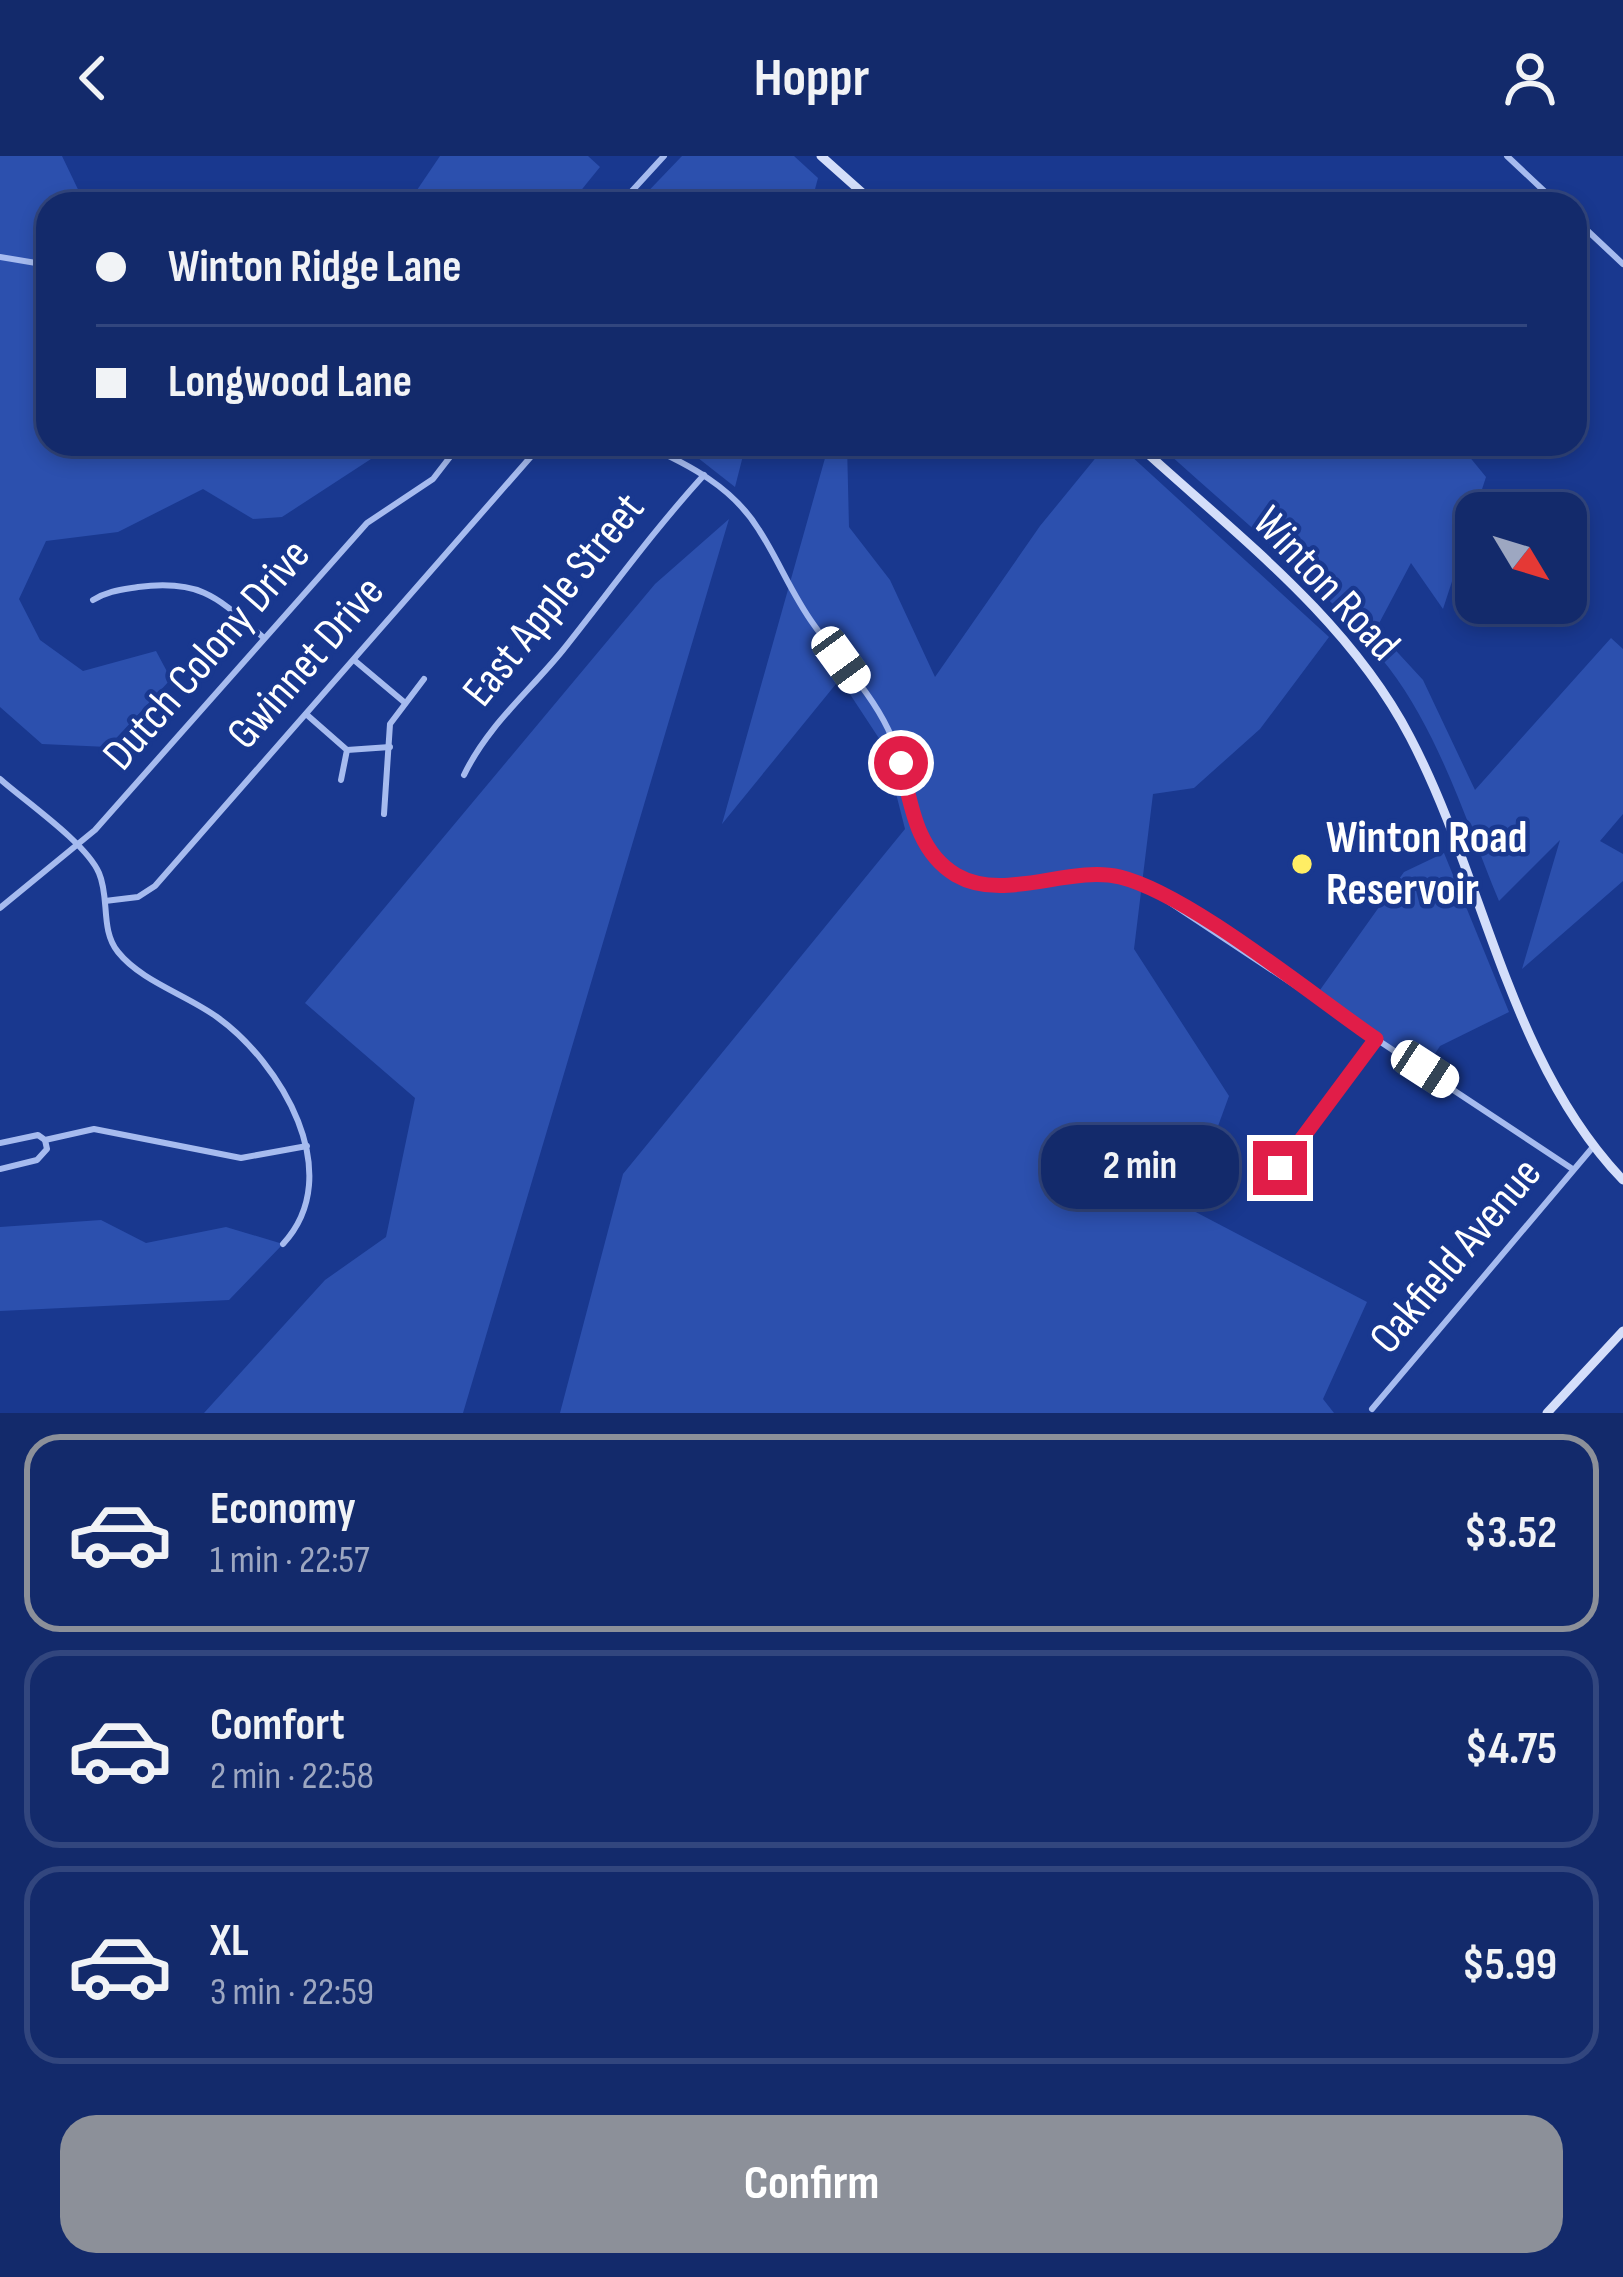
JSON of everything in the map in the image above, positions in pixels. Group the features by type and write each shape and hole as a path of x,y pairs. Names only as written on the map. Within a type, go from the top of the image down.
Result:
{"main road":[{"path":"821,156 862,192"},
{"name":"Winton Road","path":"1150,456 1312,606 1394,708 1432,783 1546,1070 1593,1147 1623,1180"},
{"path":"1547,1413 1623,1331"}],"street":[{"path":"631,192 664,156"},
{"path":"1507,156 1545,192"},
{"path":"1587,230 1623,264"},
{"path":"0,257 36,263"},
{"name":"Dutch Colony Drive","path":"0,908 76,846 148,772 367,523 433,479 451,456"},
{"name":"Gwinnet Drive","path":"105,901 150,890 532,456"},
{"path":"667,456 704,475 748,513 800,605 879,713 896,748 920,836 944,866 986,884 1096,874 1148,887 1571,1168"},
{"name":"East Apple Street","path":"464,775 494,725 563,649 670,508 704,475"},
{"path":"93,600 107,591 189,585 219,599 264,638"},
{"path":"354,660 404,702"},
{"path":"384,814 390,724 424,679"},
{"path":"306,714 347,749 390,746"},
{"path":"341,780 347,749"},
{"path":"0,779 99,872 108,935 120,955 244,1040 295,1114 307,1146 304,1205 283,1244"},
{"path":"1280,1168 1376,1039"},
{"path":"45,1140 94,1129 241,1159 307,1146"},
{"path":"0,1143 38,1135 47,1149 37,1160 0,1168"},
{"name":"Oakfield Avenue","path":"1372,1409 1593,1147"}],"shaded area":[{"path":"0,156 62,156 79,192 36,192 36,456 376,456 282,517 253,519 203,489 118,532 46,541 19,599 40,640 83,671 156,651 171,679 108,747 42,744 0,707"},
{"path":"440,156 588,156 600,167 580,192 416,192"},
{"path":"682,156 794,156 818,178 814,192 648,192"},
{"path":"696,456 743,456 735,487"},
{"path":"826,456 847,456 849,527 890,580 935,677 1040,526 1097,456 1131,456 1329,637 1260,729 1194,788 1153,794 1134,949 1229,1096 1188,1208 1367,1302 1323,1399 1334,1413 560,1413 623,1174 905,829 884,746 840,679 722,824"},
{"path":"1171,456 1469,456 1486,477 1481,492 1455,492 1455,572 1443,609 1411,563 1376,629 1423,680 1475,790 1611,638 1623,649 1623,814 1600,841 1623,854 1623,881 1522,969 1560,840 1499,901 1438,751 1407,694 1364,637 1308,579"},
{"path":"729,519 463,1413 204,1413 325,1280 386,1237 415,1098 305,1003 655,584"},
{"path":"1444,853 1509,1012 1440,1046 1425,1069 1315,997 1404,872"},
{"path":"101,1220 146,1243 226,1227 283,1244 229,1300 0,1311 0,1227"}],"place":[{"name":"Winton Road Reservoir","path":"1302,864"}],"route":[{"path":"901,763 920,836 935,858 963,879 986,884 1081,874 1126,879 1166,896 1376,1039 1280,1168"}]}
